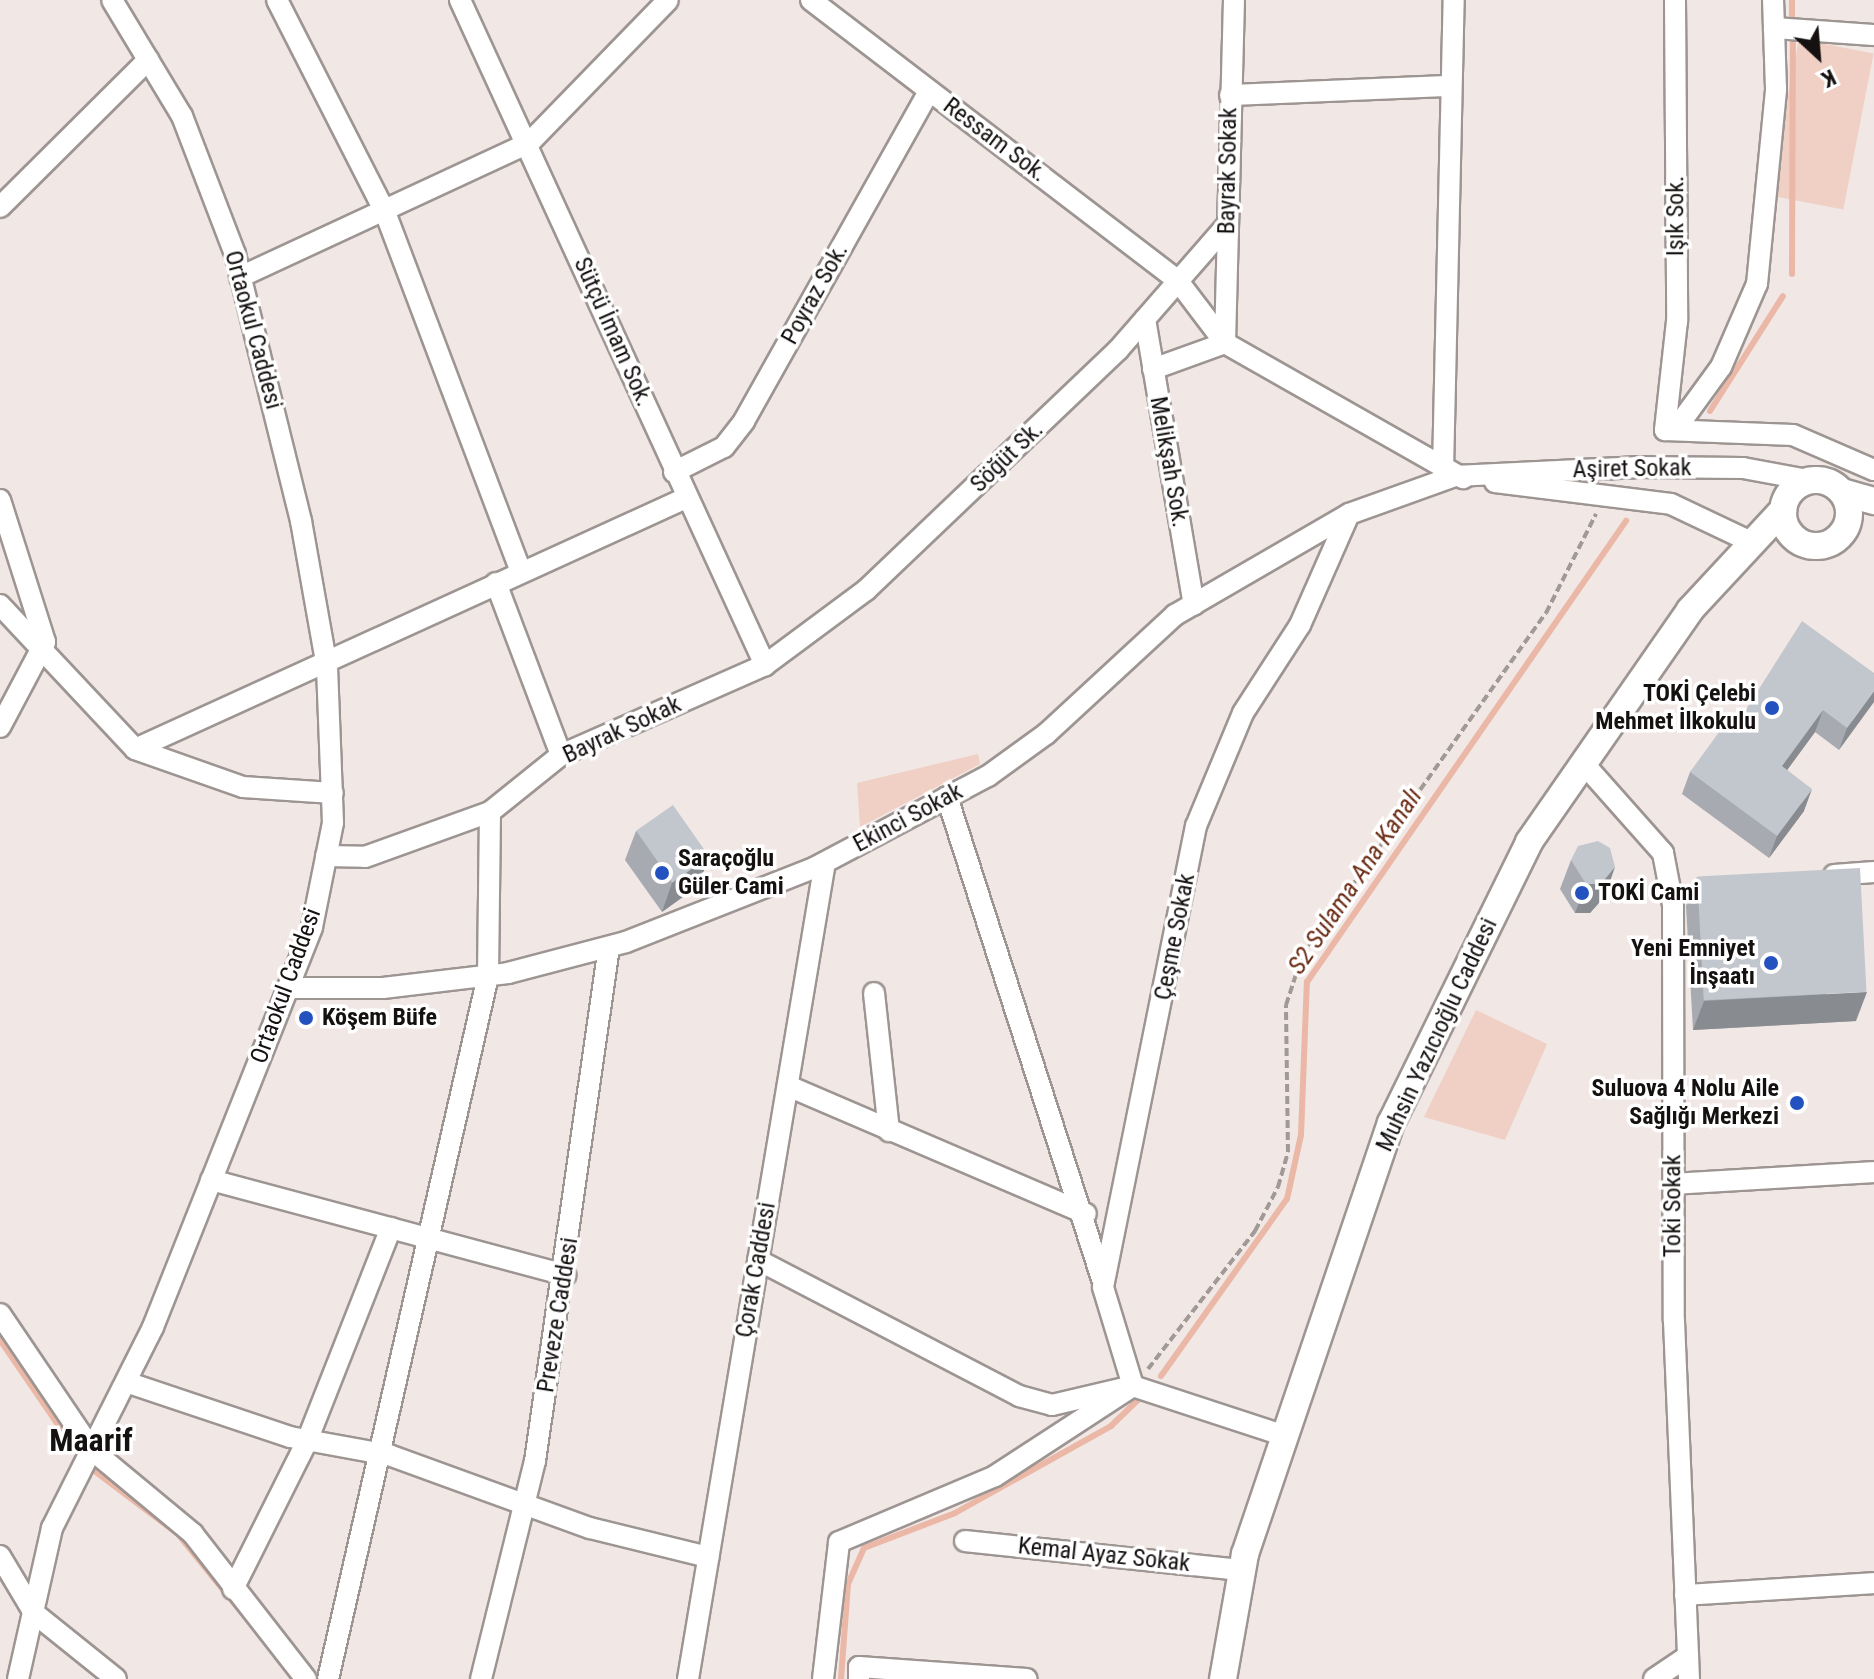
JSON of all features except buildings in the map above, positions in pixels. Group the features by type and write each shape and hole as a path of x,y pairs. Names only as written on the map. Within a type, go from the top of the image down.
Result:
{"main road":[{"path":"1842,492 1849,518 1830,544 1798,541 1783,510 1789,492 1808,480 1872,501"},
{"name":"Muhsin Yazıcıoğlu Caddesi","path":"1223,1679 1242,1570 1391,1123 1529,842 1690,610 1783,510"}],"street":[{"name":"Ortaokul Caddesi","path":"18,1679 52,1528 126,1382 312,927 326,856 333,793 325,660 301,521 240,277 182,116 112,0"},
{"path":"277,0 385,212 521,572"},
{"name":"Sütçü İmam Sok.","path":"460,0 529,143 674,472 765,665"},
{"path":"240,277 529,143 668,0"},
{"name":"Ressam Sok.","path":"811,0 1178,281"},
{"name":"Bayrak Sokak","path":"1225,343 1234,0"},
{"path":"1449,473 1448,86 1454,0"},
{"name":"Işık Sok.","path":"1670,430 1677,321 1675,0"},
{"path":"1670,430 1721,367 1757,284 1776,89 1773,0"},
{"path":"1774,28 1874,35"},
{"path":"0,207 148,60"},
{"path":"1230,95 1448,86"},
{"name":"Poyraz Sok.","path":"674,472 724,447 744,421 929,91"},
{"name":"Söğüt Sk.","path":"765,665 866,590 1145,319 1227,225"},
{"name":"Aşiret Sokak","path":"1178,281 1225,343 1449,473 1602,497 1671,504 1753,543"},
{"name":"Melikşah Sok.","path":"1145,319 1194,605"},
{"path":"1153,369 1225,343"},
{"path":"1670,430 1793,435 1874,472 1872,501"},
{"name":"Aşiret Sokak","path":"1449,473 1636,467 1743,468 1808,480"},
{"name":"Ekinci Sokak","path":"287,988 383,988 488,976 609,947 825,862 947,797 1046,734 1124,656 1194,605 1349,514 1449,473"},
{"path":"135,749 686,498"},
{"path":"0,500 45,642 0,727"},
{"name":"Çeşme Sokak","path":"1133,1386 1103,1287 1196,826 1243,713 1300,625 1349,514"},
{"path":"496,583 561,755"},
{"path":"0,605 135,749 243,787 333,793"},
{"name":"Bayrak Sokak","path":"326,856 365,857 490,812 561,755 765,665"},
{"name":"Toki Sokak","path":"1584,764 1663,853 1677,886 1673,1184 1689,1679"},
{"path":"947,797 1086,1214 1103,1287"},
{"path":"328,1679 375,1453 431,1239 488,976 490,812"},
{"name":"Çorak Caddesi","path":"688,1679 825,862"},
{"path":"1811,876 1874,872"},
{"name":"Preveze Caddesi","path":"481,1679 525,1501 565,1275 609,947"},
{"path":"874,993 889,1131"},
{"path":"788,1086 1086,1214"},
{"path":"1673,1184 1874,1172"},
{"path":"211,1180 565,1275"},
{"path":"233,1589 307,1441 391,1228"},
{"path":"758,1260 1019,1396 1052,1405 1133,1386 1285,1436"},
{"path":"0,1314 92,1450 193,1534 306,1679"},
{"path":"126,1382 307,1441 375,1453 525,1501 590,1528 708,1557"},
{"path":"823,1679 839,1542 995,1476 1133,1386"},
{"name":"Kemal Ayaz Sokak","path":"965,1541 1242,1570"},
{"path":"0,1556 34,1613 116,1679"},
{"path":"1685,1595 1874,1583"},
{"path":"1654,1679 1688,1656"},
{"path":"859,1679 859,1667 1027,1679"}],"path":[{"path":"1133,1386 1255,1231 1278,1187 1288,1152 1286,1005 1302,956 1546,613 1582,552 1602,497"}],"shaded area":[{"path":"1799,39 1874,54 1843,210 1769,195"},
{"path":"978,754 980,764 860,827 857,783"},
{"path":"1476,1010 1547,1044 1505,1140 1424,1117"}],"waterway":[{"name":"S2 Sulama Ana Kanalı","path":"1792,0 1792,21"},
{"name":"S2 Sulama Ana Kanalı","path":"1792,274 1793,43"},
{"name":"S2 Sulama Ana Kanalı","path":"1710,411 1783,296"},
{"name":"S2 Sulama Ana Kanalı","path":"1161,1376 1287,1199 1301,1135 1307,982 1626,521"},
{"name":"S2 Sulama Ana Kanalı","path":"0,1340 76,1451"},
{"name":"S2 Sulama Ana Kanalı","path":"841,1679 848,1584 864,1548 955,1513 1111,1426 1142,1396"},
{"name":"S2 Sulama Ana Kanalı","path":"96,1472 178,1534 250,1623"}],"place":[{"name":"TOKİ Çelebi Mehmet İlkokulu","path":"1772,708"},
{"name":"Saraçoğlu Güler Cami","path":"662,873"},
{"name":"TOKİ Cami","path":"1582,893"},
{"name":"Yeni Emniyet İnşaatı","path":"1771,963"},
{"name":"Köşem Büfe","path":"306,1018"},
{"name":"Suluova 4 Nolu Aile Sağlığı Merkezi","path":"1797,1103"}],"district":[{"name":"Maarif","path":"91,1440"}]}
